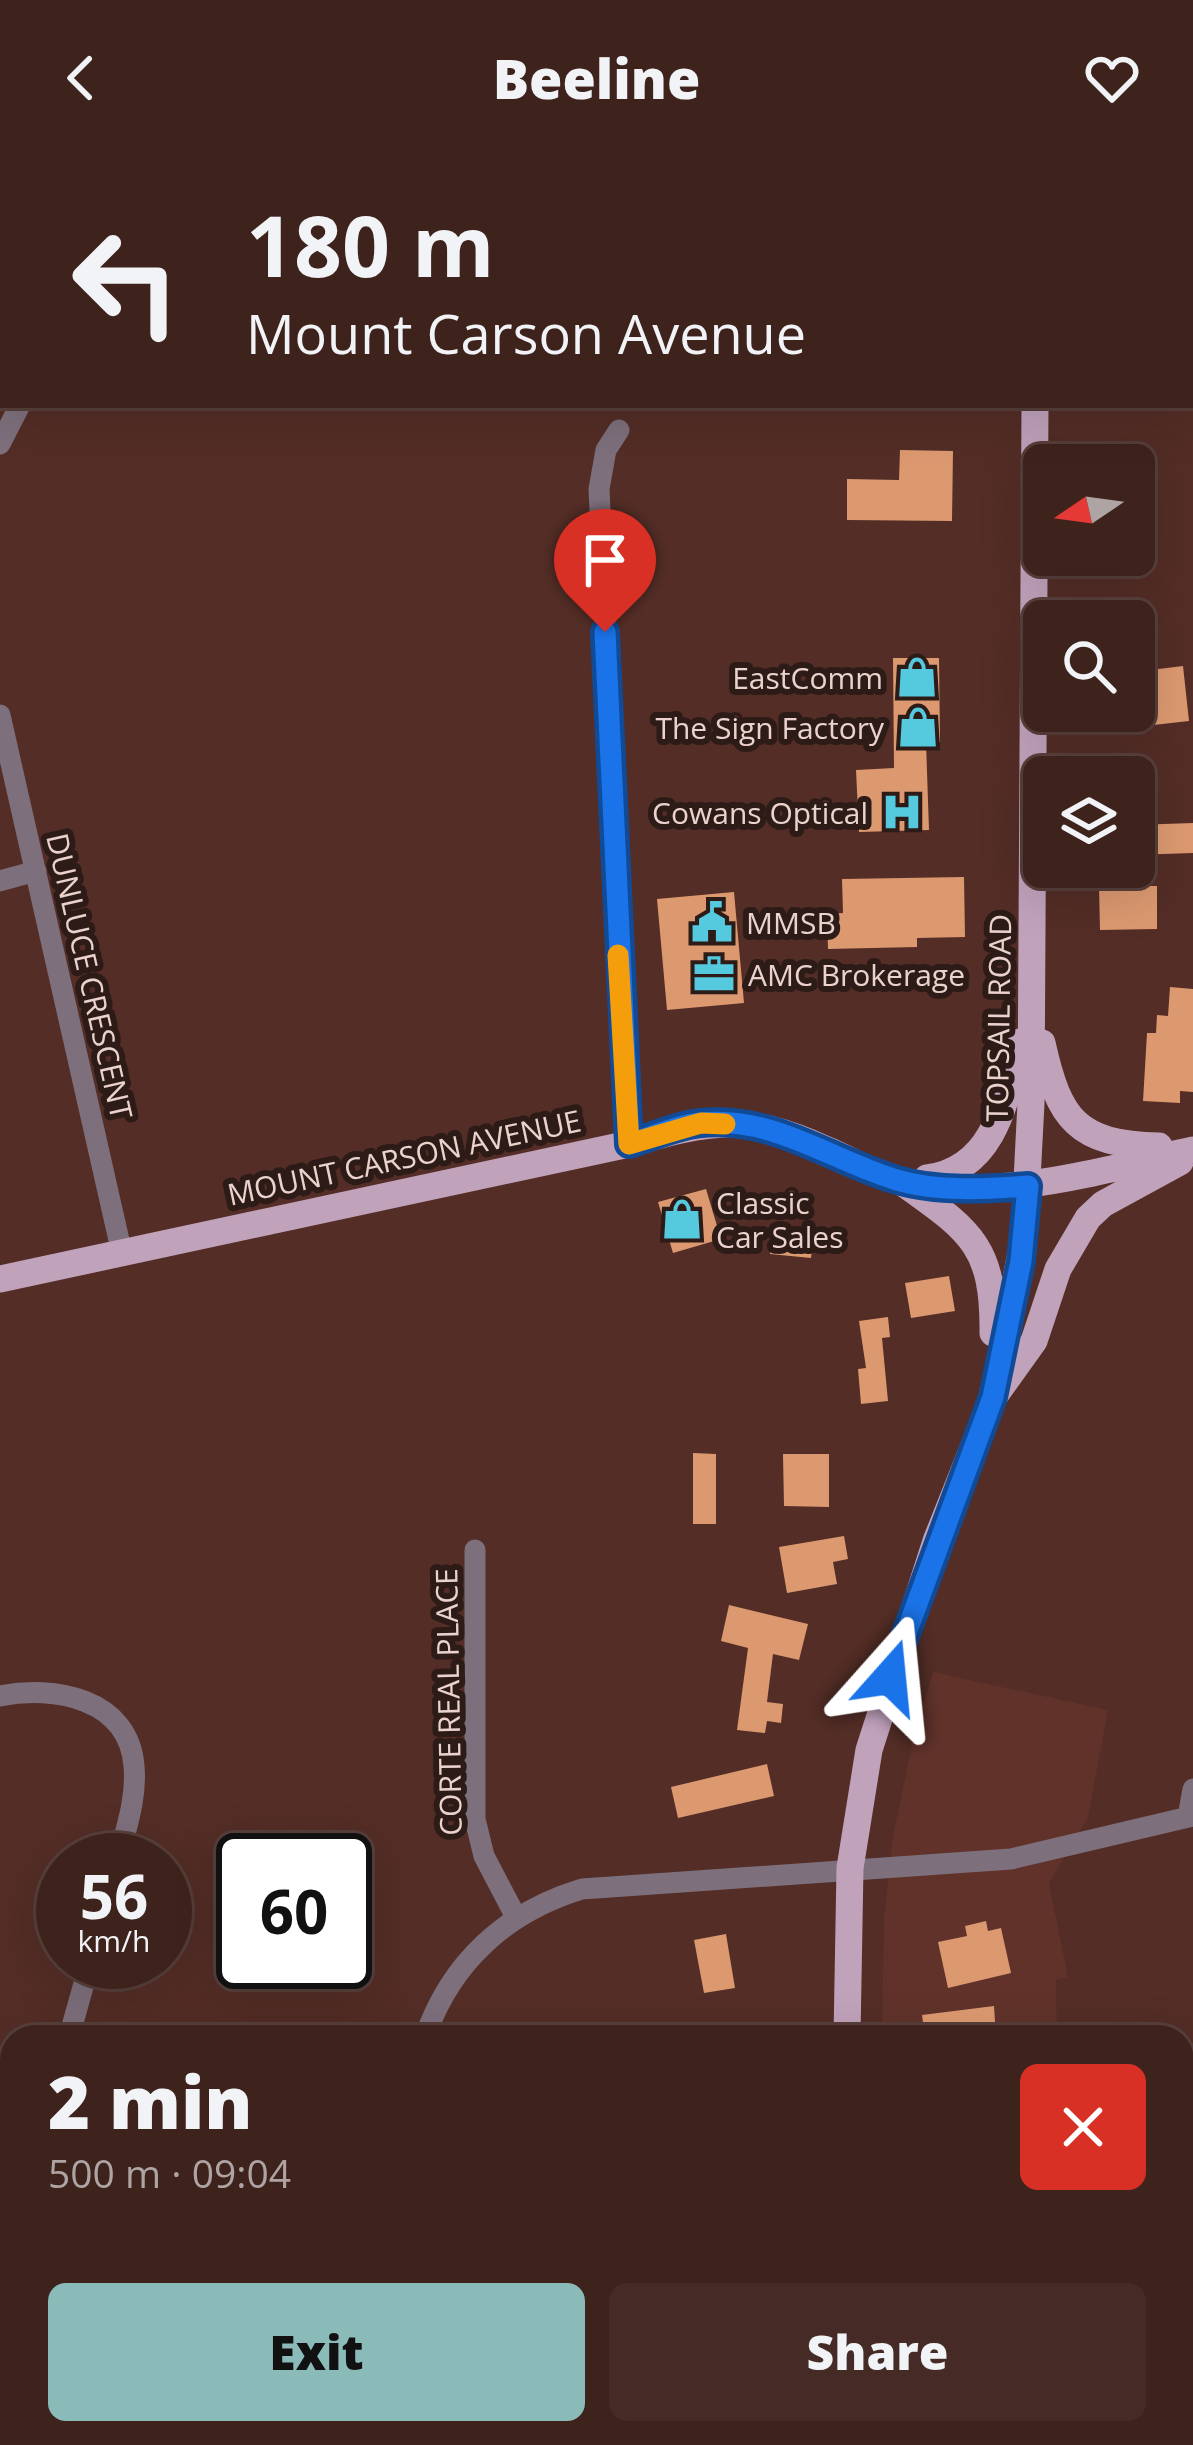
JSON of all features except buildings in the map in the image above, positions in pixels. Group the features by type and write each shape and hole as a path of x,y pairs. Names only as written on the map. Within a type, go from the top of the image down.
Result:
{"main road":[{"name":"TOPSAIL ROAD","path":"847,2025 850,1868 869,1750 890,1677 993,1397 1021,1261 1028,1186 1035,408"},
{"path":"1031,995 1052,1086 1067,1117 1110,1143 1193,1151"},
{"path":"899,1181 938,1176 960,1167 986,1144 1004,1108 1031,995"},
{"name":"MOUNT CARSON AVENUE","path":"0,1279 629,1144 701,1123 737,1124 802,1138 899,1181 985,1189 1028,1186 1193,1151"},
{"path":"993,1397 1034,1341 1058,1269 1088,1218 1103,1204 1193,1151"},
{"path":"899,1181 952,1217 979,1244 994,1297 993,1397"}],"street":[{"path":"0,444 18,408"},
{"path":"619,430 606,450 598,489 629,1144"},
{"name":"DUNLUCE CRESCENT","path":"0,715 121,1250"},
{"path":"0,880 36,871"},
{"name":"CORTE REAL PLACE","path":"475,1550 475,1819 484,1856 516,1917"},
{"path":"0,1696 32,1690 68,1694 103,1708 134,1759 135,1786 124,1833"},
{"path":"431,2025 460,1970 516,1917 564,1894 599,1886 1011,1858 1191,1816 1193,1789"},
{"path":"72,2025 82,1989"}],"shaded area":[{"path":"933,1672 1108,1710 1088,1817 1049,1883 1068,1977 1056,1980 1057,2025 882,2025 884,1917 893,1836"}],"slow traffic":[{"path":"618,955 629,1144 701,1123 725,1124"}],"place":[{"name":"EastComm","path":"917,677"},
{"name":"The Sign Factory","path":"918,727"},
{"name":"Cowans Optical","path":"902,812"},
{"name":"MMSB","path":"712,922"},
{"name":"AMC Brokerage","path":"714,974"},
{"name":"Classic Car Sales","path":"682,1219"}],"route":[{"path":"605,632 629,1144 701,1123 737,1124 802,1138 899,1181 985,1189 1028,1186 1021,1261 993,1397 890,1677"}]}
